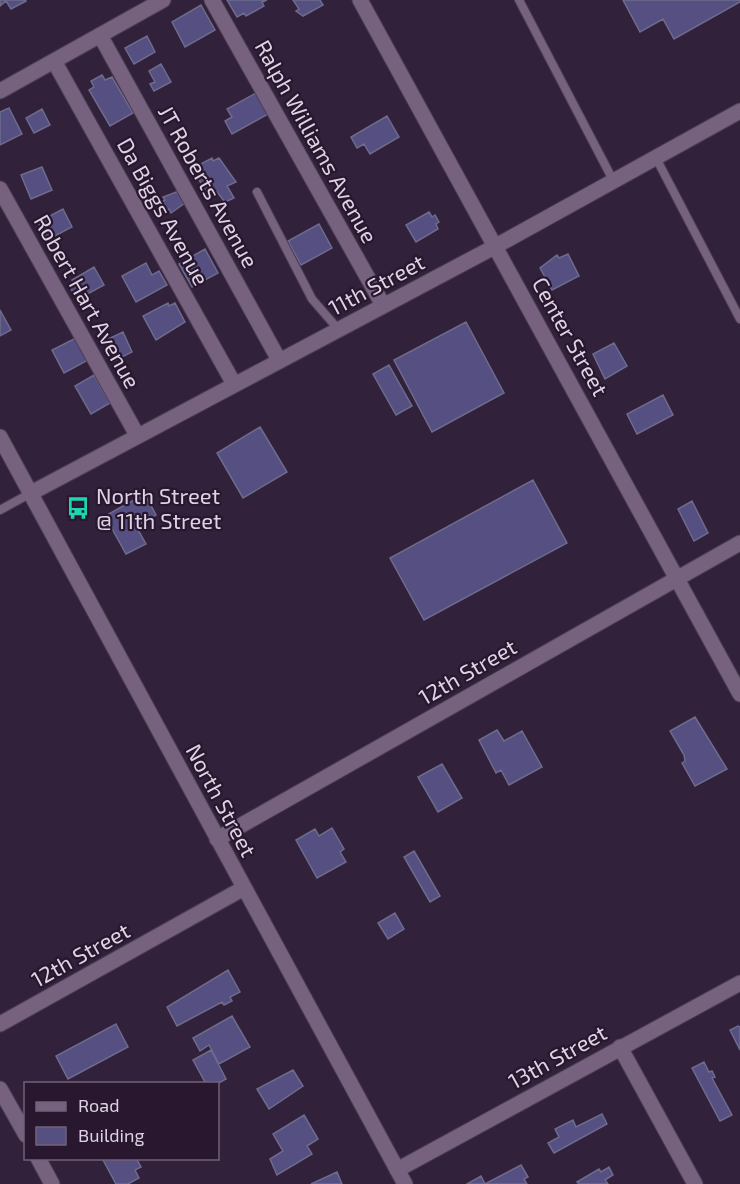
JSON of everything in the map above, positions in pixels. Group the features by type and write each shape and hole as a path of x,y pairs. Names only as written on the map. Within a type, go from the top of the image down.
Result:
{"street":[{"path":"0,91 163,0"},
{"name":"Ralph Williams Avenue","path":"212,0 383,305"},
{"name":"Center Street","path":"360,0 740,694"},
{"name":"JT Roberts Avenue","path":"100,35 279,360"},
{"name":"Da Biggs Avenue","path":"54,60 234,384"},
{"name":"11th Street","path":"31,494 136,435 496,246 740,111"},
{"name":"Robert Hart Avenue","path":"0,189 136,435"},
{"name":"North Street","path":"0,437 405,1184"},
{"name":"12th Street","path":"217,839 740,543"},
{"name":"12th Street","path":"0,1024 244,888"},
{"name":"13th Street","path":"397,1170 740,983"},
{"path":"620,1047 695,1184"},
{"path":"0,1089 24,1131"},
{"path":"39,1160 52,1184"}],"lane":[{"path":"519,0 614,182"},
{"path":"656,158 740,319"},
{"path":"257,192 312,299 338,329"},
{"path":"0,510 31,494"}],"building":[{"path":"0,0 26,1 11,9 6,1 0,6"},
{"path":"227,0 267,0 262,2 264,6 246,16 244,13 237,17"},
{"path":"293,0 320,0 323,5 303,16 296,11 299,9"},
{"path":"623,0 740,0 740,2 674,39 663,19 640,32"},
{"path":"201,5 215,30 185,47 172,22"},
{"path":"147,36 155,52 134,64 125,48"},
{"path":"161,64 171,82 154,91 150,84 155,82 149,71"},
{"path":"102,75 105,80 112,77 133,113 110,126 89,90 94,87 91,81"},
{"path":"256,93 268,114 232,134 225,121 232,117 227,109"},
{"path":"9,108 22,134 0,145 0,112"},
{"path":"42,109 50,125 34,133 26,118"},
{"path":"387,116 399,137 370,154 364,144 357,148 351,137"},
{"path":"212,158 213,161 219,158 236,182 227,186 234,198 225,202 217,192 208,197 193,168"},
{"path":"42,167 52,190 31,199 21,175"},
{"path":"179,191 185,203 171,213 169,209 165,211 161,202 165,200 163,197"},
{"path":"63,209 72,227 47,240 38,222"},
{"path":"429,212 432,217 435,215 439,222 436,224 438,229 416,242 406,225"},
{"path":"319,224 332,248 301,265 288,241"},
{"path":"205,249 218,273 192,287 179,264"},
{"path":"568,254 579,276 552,290 540,268 557,255 559,258"},
{"path":"146,263 152,275 159,271 167,285 136,302 122,276"},
{"path":"94,267 104,285 82,297 79,292 74,294 70,287 74,284 72,280"},
{"path":"168,303 169,306 175,303 185,322 156,340 143,316"},
{"path":"0,310 11,330 0,336"},
{"path":"466,322 504,393 432,432 394,360"},
{"path":"123,332 132,352 114,361 104,341"},
{"path":"76,338 88,360 64,373 52,350"},
{"path":"614,343 627,366 605,379 593,354"},
{"path":"389,365 412,406 396,415 373,374"},
{"path":"94,375 110,403 91,414 75,386"},
{"path":"663,395 673,415 637,434 627,414"},
{"path":"260,427 287,472 243,498 217,453"},
{"path":"533,480 567,543 424,620 390,558"},
{"path":"145,494 156,515 136,526 146,544 126,554 105,516"},
{"path":"692,501 708,533 694,541 678,509"},
{"path":"695,717 727,769 695,786 682,763 685,761 684,755 670,731"},
{"path":"497,730 504,741 522,731 542,767 509,785 501,770 496,773 479,740"},
{"path":"442,764 462,798 438,812 418,777"},
{"path":"332,828 344,849 340,852 346,862 317,878 296,840 315,829 319,836"},
{"path":"414,851 440,896 430,902 404,857"},
{"path":"395,913 404,929 388,939 378,923"},
{"path":"228,970 240,992 230,997 232,1001 224,1005 222,1002 177,1026 167,1007"},
{"path":"232,1016 250,1047 219,1064 209,1045 200,1051 193,1038"},
{"path":"116,1024 128,1047 68,1079 56,1056"},
{"path":"740,1027 740,1050 730,1030"},
{"path":"211,1050 226,1079 219,1083 205,1082 193,1060"},
{"path":"704,1062 709,1072 712,1071 715,1077 712,1078 732,1115 720,1121 692,1068"},
{"path":"293,1070 303,1086 269,1109 257,1089"},
{"path":"602,1114 607,1124 554,1153 548,1143 559,1137 555,1129 573,1120 576,1127"},
{"path":"304,1115 318,1139 307,1146 312,1154 277,1175 270,1159 283,1151 273,1134"},
{"path":"103,1160 137,1160 141,1167 135,1170 139,1178 128,1184 116,1184"},
{"path":"521,1165 528,1177 524,1179 527,1184 485,1184"},
{"path":"609,1167 613,1175 605,1180 608,1184 579,1184 577,1182 599,1169 601,1172"},
{"path":"337,1172 342,1184 311,1184"},
{"path":"481,1176 485,1184 467,1184"}],"place":[{"name":"North Street @ 11th Street","path":"78,508"}]}
